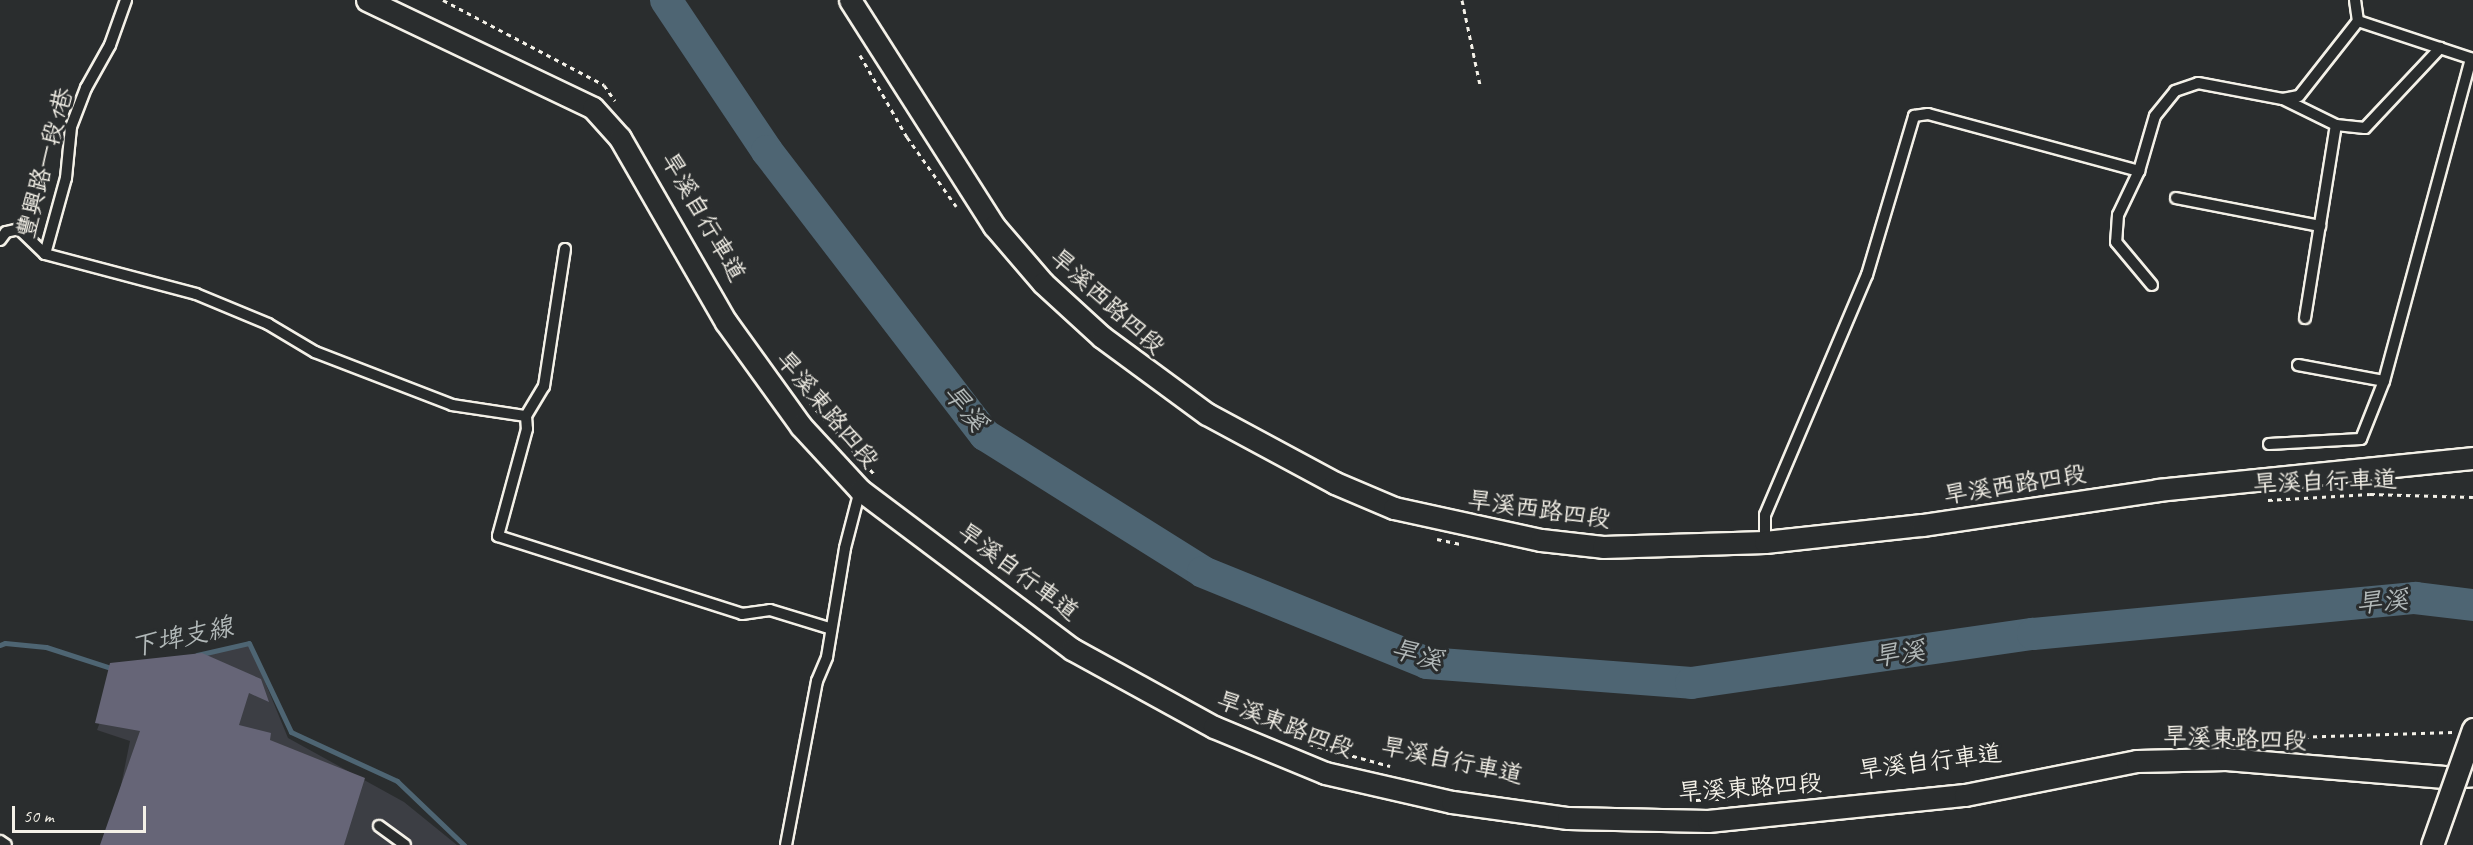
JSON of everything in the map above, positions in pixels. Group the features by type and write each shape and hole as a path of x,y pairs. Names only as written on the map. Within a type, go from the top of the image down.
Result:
{"street":[{"name":"旱溪東路四段","path":"367,0 593,108 620,138 726,322 801,426 860,490 1072,649 1214,727 1325,773 1452,802 1568,818 1708,820 1965,795 2137,761 2226,759 2425,775 2473,776"},
{"name":"旱溪西路四段","path":"850,0 994,226 1043,282 1102,338 1207,414 1335,483 1394,508 1451,523 1541,540 1603,547 1765,542 1922,525 2158,490 2473,458"},
{"path":"2432,845 2467,730"}],"lane":[{"name":"豐興路一段1巷","path":"0,240 6,232 20,229 45,254 66,178 71,127 86,88 110,45 126,0"},
{"path":"2283,99 2299,96 2358,21 2355,0"},
{"path":"2269,444 2361,439 2384,381 2472,59 2358,21"},
{"path":"2152,285 2116,242 2118,215 2139,171 2155,116 2175,91 2198,83 2283,99 2336,124 2365,128 2440,48"},
{"path":"1765,542 1765,515 1867,275 1914,116 1928,114 2139,171"},
{"path":"2305,318 2336,124"},
{"path":"2176,198 2320,226"},
{"path":"565,249 544,386 526,417 527,429 498,536 742,614 770,610 830,628"},
{"path":"45,254 196,294 268,324 315,352 452,405 526,417"},
{"path":"2298,365 2384,381"},
{"path":"786,845 860,490"},
{"path":"379,826 405,845"},
{"path":"0,841 6,845"}],"path":[{"path":"442,0 604,85 616,103"},
{"path":"1462,0 1480,85"},
{"path":"857,49 907,137 959,210"},
{"path":"808,400 877,477"},
{"name":"旱溪自行車道","path":"2263,500 2370,494 2473,496"},
{"path":"1434,538 1468,546"},
{"path":"2225,739 2467,730"},
{"name":"旱溪自行車道","path":"1307,743 1397,768"},
{"path":"1691,800 1738,797"}],"shaded area":[{"path":"249,643 288,738 404,802 457,845 109,845 130,741 97,730 119,671"}],"building":[{"path":"202,653 261,679 269,702 249,693 239,725 271,733 270,740 365,778 344,845 100,845 140,731 95,723 110,663"}],"waterway":[{"name":"旱溪","path":"666,0 767,151 985,435 1203,572 1427,663 1691,683 2033,634 2415,598 2473,605"},
{"name":"下埤支線","path":"0,645 5,643 46,647 114,669"},
{"name":"下埤支線","path":"197,655 249,643 291,732 397,781 464,845"}]}
